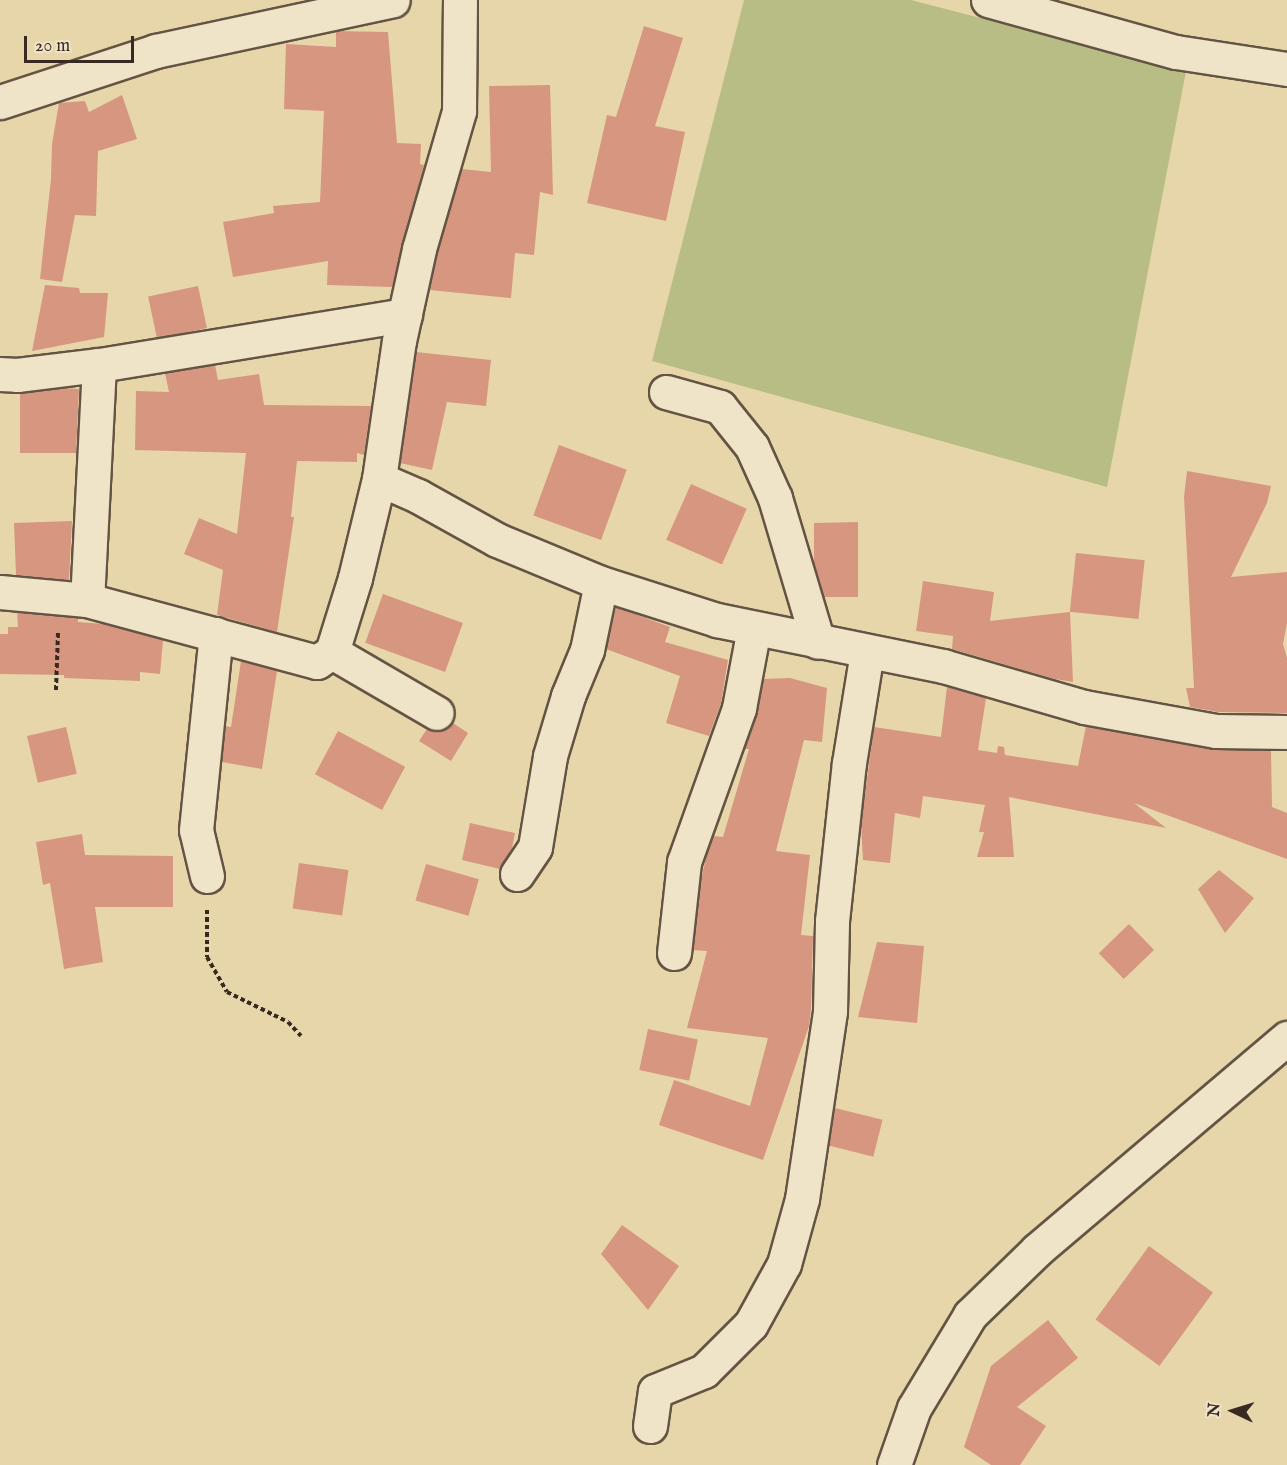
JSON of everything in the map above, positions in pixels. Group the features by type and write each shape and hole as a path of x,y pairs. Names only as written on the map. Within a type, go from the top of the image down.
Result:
{"street":[{"path":"0,102 156,51 393,0"},
{"path":"0,592 87,600 317,663 332,652 355,578 379,479 405,315 419,249 459,111 460,0"},
{"path":"988,0 1176,52 1287,69"},
{"path":"0,374 17,375 99,365 405,315"},
{"path":"87,600 99,365"},
{"path":"666,392 720,407 752,447 775,498 818,642"},
{"path":"379,479 418,496 497,540 601,583 717,620 943,666 1084,707 1216,731 1287,732"},
{"path":"517,874 535,847 550,756 568,696 587,650 601,583"},
{"path":"674,953 684,862 739,708 754,628"},
{"path":"207,876 196,830 216,634"},
{"path":"650,1426 655,1391 704,1371 752,1324 784,1264 802,1199 830,1011 832,921 849,764 867,651"},
{"path":"332,652 437,713"},
{"path":"894,1465 914,1408 970,1315 1037,1250 1287,1038"}],"path":[{"path":"56,690 59,616 87,600"},
{"path":"207,876 207,957 227,992 288,1022 301,1036"}],"green space":[{"path":"744,0 911,0 1186,71 1107,487 652,361"}],"building":[{"path":"644,26 683,38 655,126 685,132 666,221 587,203 607,115 616,117"},
{"path":"336,31 388,32 397,143 421,144 420,164 424,165 392,287 327,285 328,261 233,277 223,222 274,213 273,206 320,202 324,111 284,109 286,44 336,47"},
{"path":"550,85 553,195 540,192 534,255 515,253 511,298 430,290 437,254 462,169 491,172 489,86"},
{"path":"122,95 137,139 98,151 96,216 75,215 62,282 40,279 51,179 52,144 59,103 85,101 89,112"},
{"path":"45,285 79,288 80,293 108,293 104,337 32,351"},
{"path":"198,286 207,328 157,339 148,297"},
{"path":"416,352 491,360 486,406 447,402 432,470 400,463"},
{"path":"215,365 218,380 259,374 264,405 371,406 364,455 357,453 357,462 297,461 291,517 294,517 277,632 217,615 223,570 184,554 199,518 237,534 246,453 135,450 136,391 169,392 165,373"},
{"path":"63,388 79,389 76,453 20,453 20,394"},
{"path":"559,445 627,470 601,540 533,515"},
{"path":"1187,471 1271,486 1267,503 1231,577 1287,572 1287,623 1283,644 1287,658 1287,713 1218,712 1190,707 1186,688 1194,688 1184,497"},
{"path":"691,484 747,509 722,565 666,540"},
{"path":"72,521 69,580 16,575 14,523"},
{"path":"858,522 858,597 824,597 814,563 814,523"},
{"path":"1076,553 1145,560 1138,619 1070,612"},
{"path":"923,581 994,592 990,621 1070,612 1073,682 1055,679 952,649 953,636 916,631"},
{"path":"383,594 463,623 445,672 365,643"},
{"path":"616,607 670,627 665,642 728,660 721,703 709,736 666,723 680,676 606,649"},
{"path":"17,612 78,618 78,622 104,624 163,640 160,674 140,672 140,681 64,678 64,675 0,674 0,634 8,634 8,627 18,627"},
{"path":"241,661 277,671 262,769 222,762 225,726 231,727"},
{"path":"790,678 827,688 822,742 804,740 776,851 810,855 801,935 813,936 811,1009 809,1026 763,1160 659,1125 674,1080 750,1106 768,1038 687,1028 707,951 693,950 701,880 707,853 713,836 723,837 749,749 744,749 757,712 763,679"},
{"path":"947,687 986,698 978,750 997,753 998,746 1004,747 1005,755 1078,766 1086,726 1213,749 1271,751 1272,807 1287,813 1287,859 1134,803 1166,828 1009,797 1014,857 977,857 984,832 979,832 985,805 923,796 920,818 895,813 890,863 863,860 861,824 874,727 941,737"},
{"path":"453,723 468,733 451,761 419,741 427,729 438,732 447,729"},
{"path":"66,727 77,774 38,783 27,736"},
{"path":"338,731 405,767 382,810 315,774"},
{"path":"470,823 515,833 512,848 500,869 462,860"},
{"path":"82,834 85,855 173,856 173,907 95,907 103,962 64,969 50,883 43,885 36,842"},
{"path":"299,863 349,870 342,916 293,909"},
{"path":"426,864 479,879 468,916 416,901"},
{"path":"1219,870 1254,898 1225,933 1198,889"},
{"path":"1129,924 1154,950 1124,979 1099,953"},
{"path":"877,942 924,946 917,1023 858,1017"},
{"path":"648,1029 698,1040 689,1081 639,1070"},
{"path":"835,1108 883,1120 873,1157 826,1145"},
{"path":"622,1225 679,1266 648,1310 601,1254"},
{"path":"1149,1246 1213,1292 1159,1366 1096,1320"},
{"path":"1048,1320 1078,1358 1017,1407 1046,1426 1020,1465 991,1465 964,1447 991,1366"}]}
